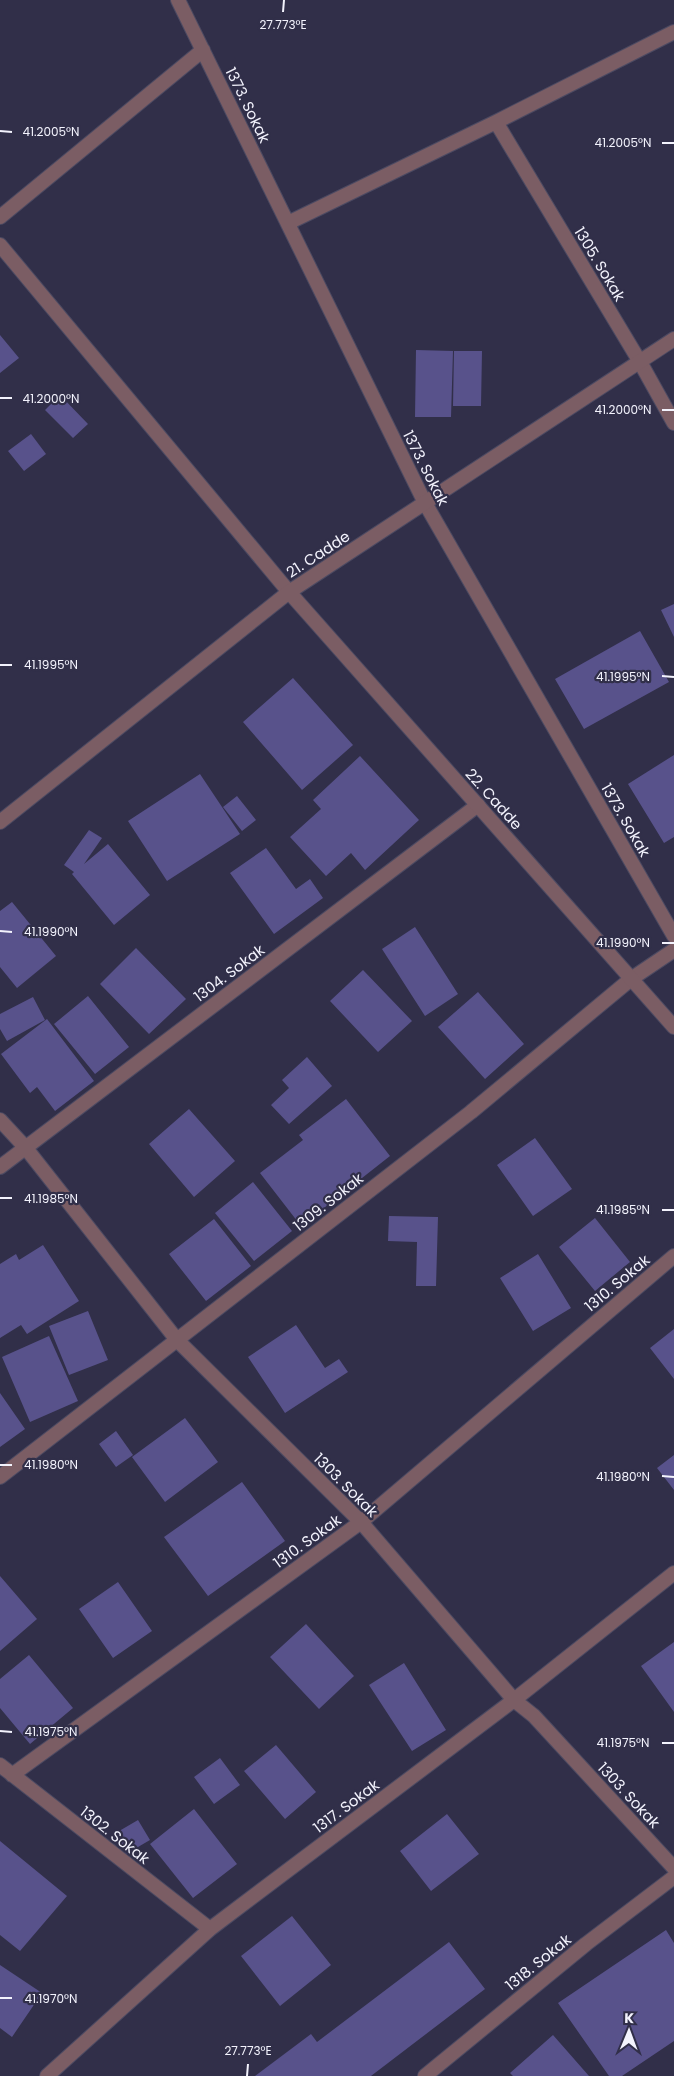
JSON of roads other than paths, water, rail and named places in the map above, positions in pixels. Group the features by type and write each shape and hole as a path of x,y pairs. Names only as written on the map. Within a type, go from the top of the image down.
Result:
{"street":[{"name":"1373. Sokak","path":"178,0 425,503 674,936"},
{"path":"288,224 674,32"},
{"path":"0,217 203,50"},
{"name":"1305. Sokak","path":"496,122 640,362 674,423"},
{"name":"22. Cadde","path":"0,245 289,592 674,1027"},
{"name":"21. Cadde","path":"0,822 289,592 674,339"},
{"name":"1304. Sokak","path":"0,1167 478,805"},
{"name":"1309. Sokak","path":"0,1477 471,1112 631,979 674,950"},
{"name":"1303. Sokak","path":"0,1120 25,1147 177,1340 361,1522 514,1700 534,1716 674,1868"},
{"name":"1310. Sokak","path":"12,1775 361,1522 674,1256"},
{"name":"1317. Sokak","path":"47,2076 210,1929 514,1700 674,1573"},
{"name":"1302. Sokak","path":"0,1765 210,1929"},
{"name":"1318. Sokak","path":"425,2076 586,1944 674,1877"}]}
